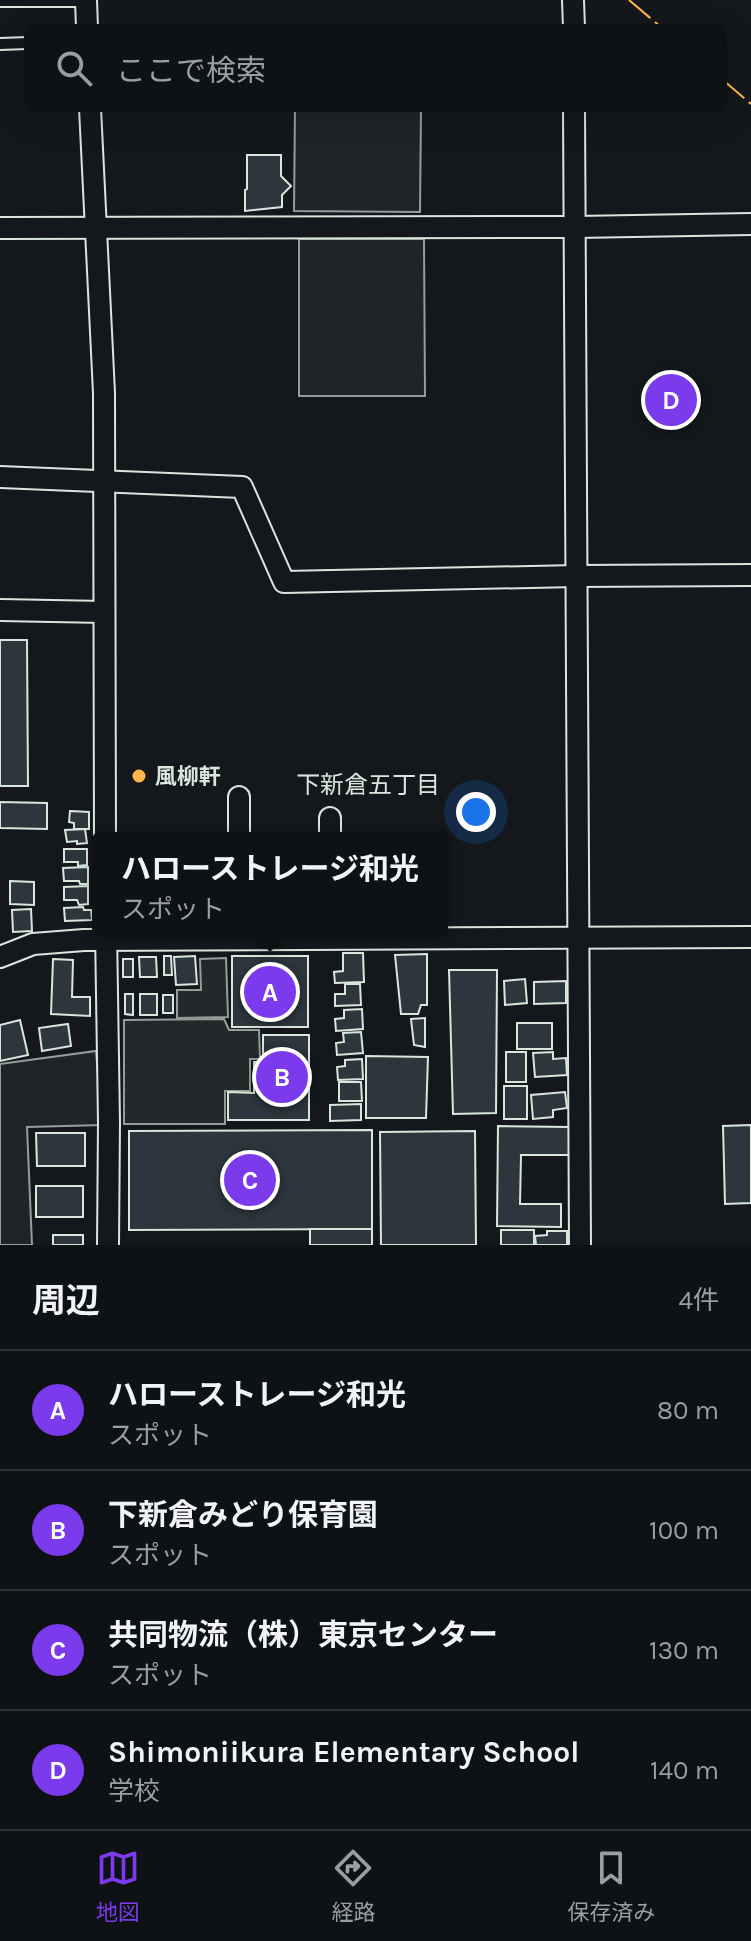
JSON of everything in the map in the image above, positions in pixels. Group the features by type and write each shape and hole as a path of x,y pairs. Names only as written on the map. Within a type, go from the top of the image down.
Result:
{"street":[{"path":"573,0 574,24"},
{"path":"86,1 87,24"},
{"path":"90,112 104,393 105,832"},
{"path":"574,112 580,1245"},
{"path":"0,228 751,224"},
{"path":"0,477 242,487 284,582 751,575"},
{"path":"0,610 104,612"},
{"path":"239,797 239,832"},
{"path":"0,957 33,944 102,936"},
{"path":"106,936 108,1245"},
{"path":"429,936 578,939 751,937"}],"lane":[{"path":"0,1 86,1"},
{"path":"0,44 24,43"}],"shaded area":[{"path":"295,112 421,112 420,212 294,211"},
{"path":"299,239 424,239 425,396 299,396"},
{"path":"226,958 228,1017 177,1018 177,990 201,990 200,959"},
{"path":"224,1019 229,1030 259,1030 260,1059 250,1059 250,1091 225,1091 225,1124 124,1124 124,1020"},
{"path":"96,1051 102,1125 27,1127 32,1245 0,1245 0,1064"}],"building":[{"path":"247,155 281,155 281,176 291,186 282,195 282,207 245,211"},
{"path":"0,640 27,640 28,786 0,786"},
{"path":"0,802 47,803 47,829 0,828"},
{"path":"70,811 89,812 89,829 74,829 74,823 69,822"},
{"path":"85,829 87,843 67,842 65,830"},
{"path":"64,849 87,849 87,865 64,862"},
{"path":"88,867 88,884 64,881 63,868"},
{"path":"10,881 34,882 34,905 10,904"},
{"path":"88,886 88,904 79,905 77,900 64,900 64,887"},
{"path":"83,907 84,910 91,910 92,920 65,921 64,908"},
{"path":"31,909 32,931 13,932 12,910"},
{"path":"343,953 363,953 364,982 335,983 334,972 343,971"},
{"path":"427,954 427,1005 421,1005 418,1014 401,1014 395,955"},
{"path":"164,956 171,956 172,975 164,975"},
{"path":"195,956 197,984 176,985 174,957"},
{"path":"232,956 308,956 308,1027 232,1027"},
{"path":"139,957 156,957 157,977 140,977"},
{"path":"53,959 73,960 72,997 90,997 90,1016 51,1014"},
{"path":"123,959 133,959 133,977 123,977"},
{"path":"449,970 497,970 496,1113 453,1114"},
{"path":"525,979 527,1003 505,1005 504,981"},
{"path":"566,981 566,1003 534,1004 534,982"},
{"path":"345,984 360,984 361,1005 335,1006 335,994 345,994"},
{"path":"125,994 133,994 133,1015 125,1014"},
{"path":"140,994 157,994 157,1015 140,1015"},
{"path":"163,995 173,995 173,1013 163,1013"},
{"path":"362,1009 363,1029 336,1031 335,1019 344,1018 344,1010"},
{"path":"425,1018 425,1047 414,1045 411,1019"},
{"path":"20,1020 28,1055 0,1061 0,1025"},
{"path":"517,1023 552,1023 552,1049 517,1049"},
{"path":"68,1024 71,1046 42,1051 39,1028"},
{"path":"361,1032 363,1053 337,1055 336,1043 344,1042 343,1033"},
{"path":"263,1035 309,1035 309,1120 228,1120 228,1092 254,1093 254,1062 263,1062"},
{"path":"506,1052 526,1052 526,1082 506,1082"},
{"path":"553,1052 553,1059 566,1058 567,1075 535,1077 533,1053"},
{"path":"366,1056 428,1057 426,1118 366,1118"},
{"path":"362,1059 363,1079 338,1080 337,1067 345,1066 345,1060"},
{"path":"339,1082 361,1082 362,1101 339,1101"},
{"path":"504,1086 527,1086 527,1119 504,1119"},
{"path":"565,1092 567,1108 553,1110 553,1117 533,1119 531,1095"},
{"path":"361,1104 361,1120 330,1121 330,1105"},
{"path":"751,1125 751,1203 725,1204 723,1126"},
{"path":"498,1126 569,1127 569,1155 521,1155 520,1204 561,1204 561,1227 497,1226"},
{"path":"372,1130 372,1229 129,1230 129,1131"},
{"path":"475,1131 476,1245 381,1245 380,1132"},
{"path":"36,1133 85,1133 85,1166 37,1166"},
{"path":"36,1186 83,1186 83,1217 36,1217"},
{"path":"310,1229 372,1229 372,1245 310,1245"},
{"path":"501,1230 534,1230 534,1245 501,1245"},
{"path":"547,1231 567,1231 567,1245 536,1245 535,1236 547,1235"},
{"path":"53,1235 83,1235 83,1245 53,1245"}],"power":[{"path":"629,0 657,24"},
{"path":"727,83 751,104"}],"place":[{"name":"Shimoniikura Elementary School","path":"671,400"},
{"name":"風柳軒","path":"139,776"},
{"name":"ハローストレージ和光","path":"270,992"},
{"name":"下新倉みどり保育園","path":"282,1077"},
{"name":"共同物流（株）東京センター","path":"250,1180"}],"district":[{"name":"下新倉五丁目","path":"368,785"}]}
